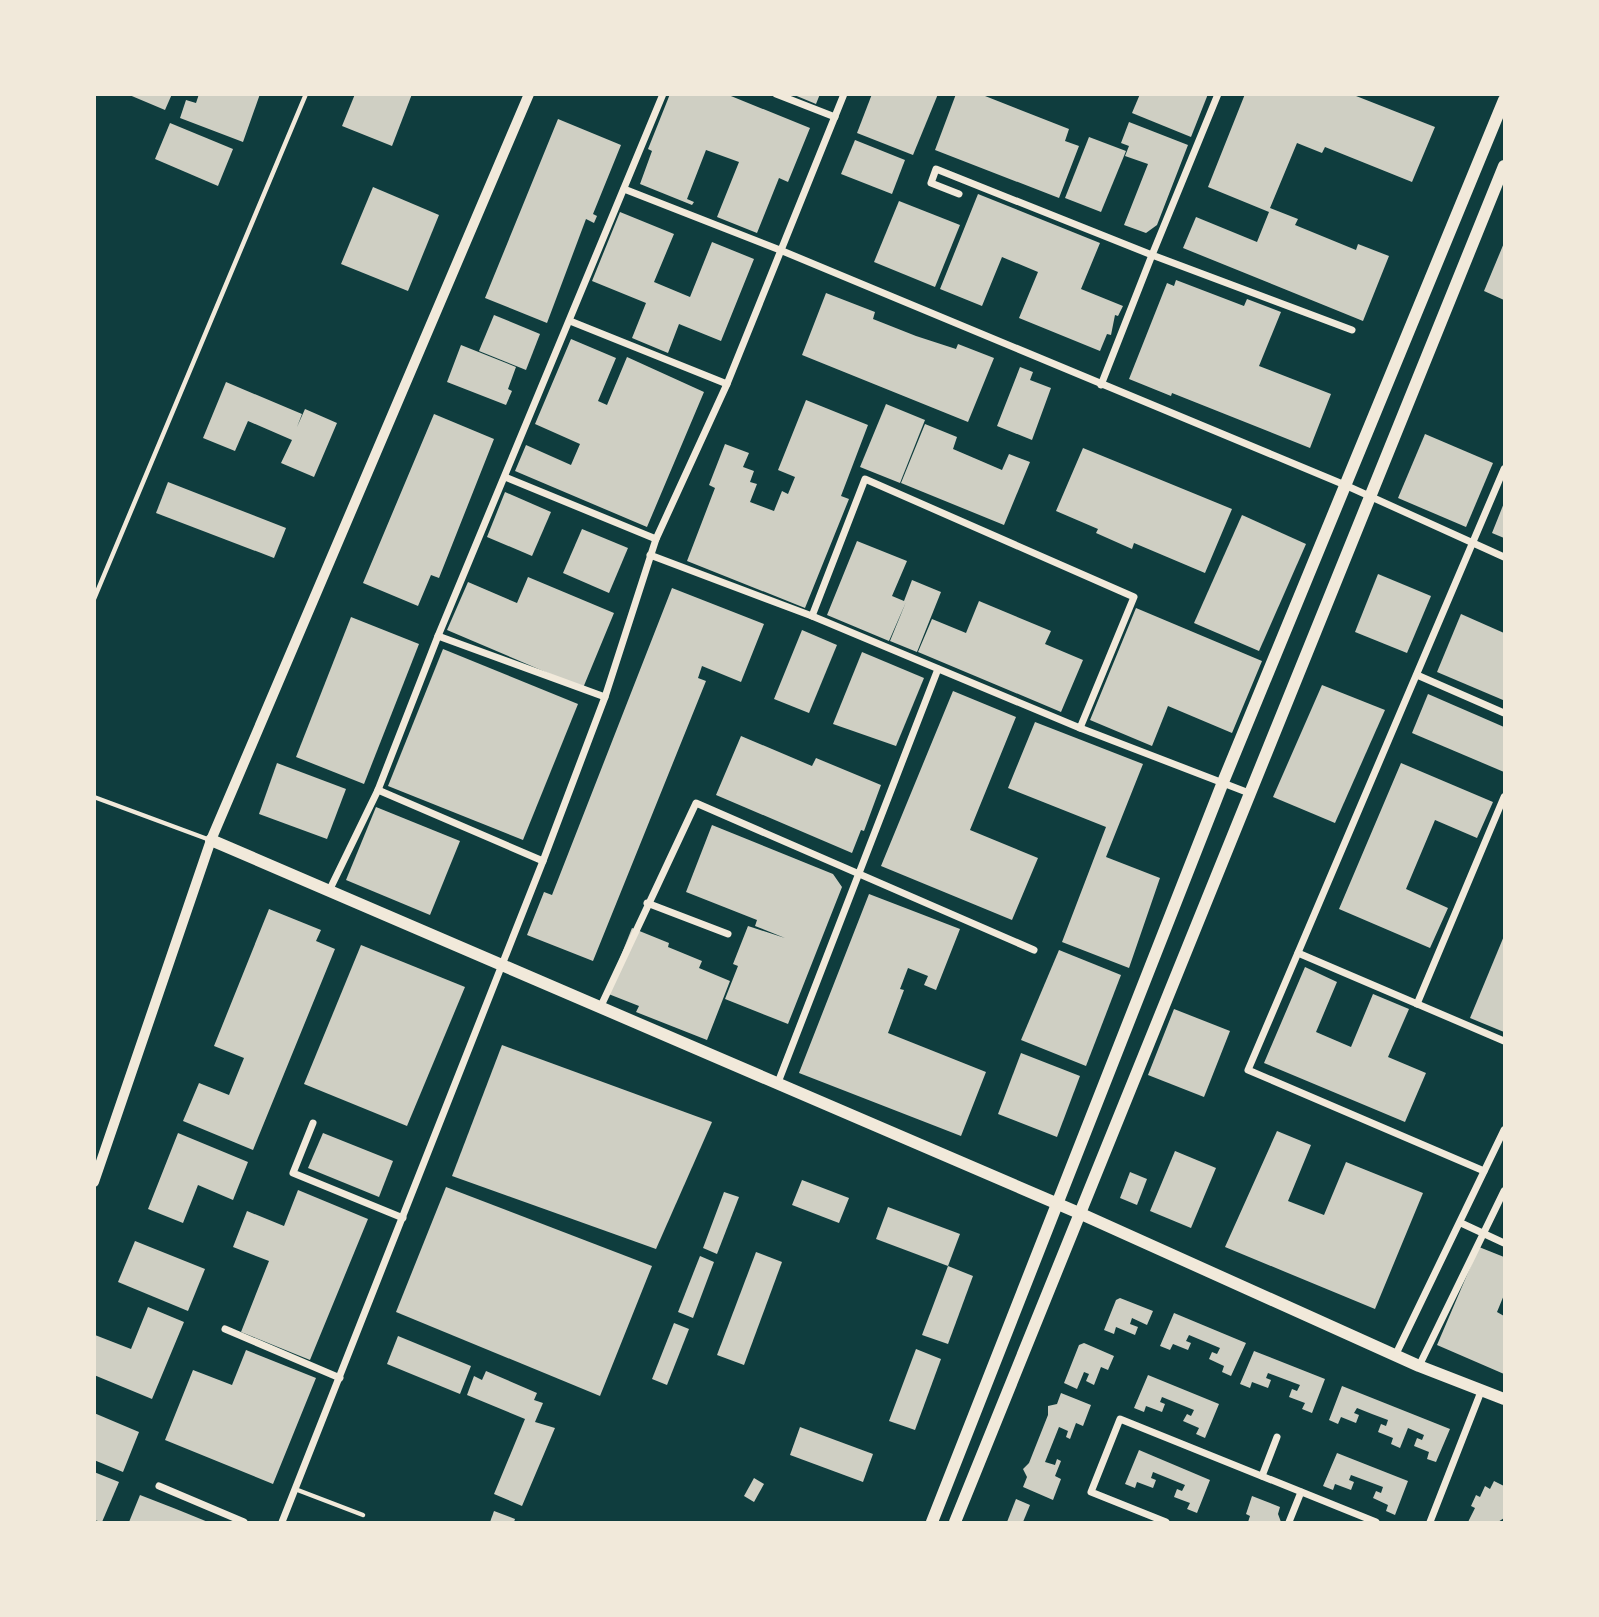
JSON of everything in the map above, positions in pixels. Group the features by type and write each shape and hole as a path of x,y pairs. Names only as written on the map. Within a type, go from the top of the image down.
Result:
{"main road":[{"path":"932,1522 1223,782 1504,100"},
{"path":"956,1522 1504,166"},
{"path":"211,840 1079,1213 1395,1356 1504,1399"}],"street":[{"path":"94,1182 211,840 529,94"},
{"path":"329,891 378,790 663,94"},
{"path":"776,94 835,117"},
{"path":"282,1522 605,696 650,555 727,384 844,94"},
{"path":"1101,385 1218,94"},
{"path":"959,194 931,183 936,169 1152,255 1352,330"},
{"path":"624,190 780,250 1370,495 1504,557"},
{"path":"569,321 727,384"},
{"path":"1484,1171 1248,1070 1504,469"},
{"path":"505,477 656,540"},
{"path":"812,616 865,479 1134,597 1080,729"},
{"path":"650,555 812,616 1080,729 1249,793"},
{"path":"439,636 605,696"},
{"path":"776,1085 938,670"},
{"path":"1416,675 1504,713"},
{"path":"378,790 542,861"},
{"path":"1416,1004 1504,797"},
{"path":"599,1008 696,803 1034,950"},
{"path":"647,903 728,934"},
{"path":"1298,953 1504,1041"},
{"path":"313,1123 293,1173 403,1218"},
{"path":"1395,1356 1504,1130"},
{"path":"1419,1366 1504,1191"},
{"path":"1461,1223 1504,1242"},
{"path":"225,1329 340,1378"},
{"path":"1430,1522 1482,1389"},
{"path":"1166,1522 1091,1492 1120,1419 1376,1522"},
{"path":"1262,1476 1277,1437"},
{"path":"159,1486 244,1522"},
{"path":"1289,1522 1301,1492"}],"lane":[{"path":"94,599 306,94"},
{"path":"94,797 211,840"},
{"path":"295,1489 363,1515"}],"building":[{"path":"127,94 172,94 165,110"},
{"path":"199,94 260,94 243,142 180,118 186,100 196,103"},
{"path":"355,94 412,94 392,146 342,126"},
{"path":"670,94 726,94 810,128 788,182 779,178 757,233 717,217 739,162 706,150 687,199 694,202 692,205 640,184 652,151 648,149"},
{"path":"792,94 820,94 816,104"},
{"path":"872,94 938,94 913,155 857,133"},
{"path":"956,94 980,94 1069,129 1065,141 1079,146 1059,198 935,150"},
{"path":"1140,94 1208,94 1191,137 1132,113"},
{"path":"1245,94 1351,94 1435,127 1412,182 1325,147 1322,153 1297,143 1270,208 1298,219 1295,225 1356,250 1358,244 1389,256 1363,321 1183,248 1196,217 1257,242 1269,212 1208,187"},
{"path":"558,119 621,145 593,214 597,216 594,223 586,219 547,323 485,298"},
{"path":"1129,122 1188,145 1157,225 1146,233 1124,225 1148,164 1125,156 1129,146 1121,143"},
{"path":"170,123 233,149 218,186 155,159"},
{"path":"1089,137 1126,151 1101,212 1065,198"},
{"path":"855,140 905,160 892,194 841,174"},
{"path":"373,187 439,215 408,291 341,264"},
{"path":"978,194 1100,243 1081,289 1123,306 1118,316 1115,315 1111,335 1107,334 1100,351 1019,318 1038,272 1002,257 982,306 940,289"},
{"path":"899,201 960,225 935,287 874,262"},
{"path":"620,212 674,234 654,282 690,297 712,242 754,259 721,341 679,324 668,353 632,338 646,303 592,281"},
{"path":"1504,243 1504,300 1484,291"},
{"path":"1176,280 1244,306 1247,299 1281,312 1259,366 1331,394 1310,448 1172,393 1171,396 1129,379 1167,283 1174,286"},
{"path":"826,293 875,312 873,319 916,336 956,349 958,344 994,358 968,422 802,355"},
{"path":"494,315 540,334 526,370 479,351"},
{"path":"571,339 616,358 598,401 607,405 627,357 704,392 647,527 515,471 526,445 571,465 580,444 535,424"},
{"path":"461,345 516,367 508,389 512,391 506,405 447,382"},
{"path":"1020,367 1033,372 1030,380 1051,388 1032,440 997,426"},
{"path":"226,382 302,414 297,427 305,409 337,423 314,477 281,463 292,440 248,421 235,451 203,438"},
{"path":"806,400 868,425 841,496 849,499 805,608 687,561 715,488 709,485 725,444 749,453 743,467 754,471 750,482 757,484 750,502 774,511 782,491 788,494 795,477 778,470"},
{"path":"886,404 925,420 900,483 860,467"},
{"path":"434,414 494,439 439,578 431,575 418,606 363,583"},
{"path":"925,424 957,437 953,449 1002,470 1009,454 1030,462 1004,525 901,483"},
{"path":"1425,434 1493,463 1466,527 1398,498"},
{"path":"1083,448 1232,509 1205,573 1134,543 1132,549 1096,533 1098,529 1056,511"},
{"path":"168,482 286,528 274,558 156,513"},
{"path":"505,492 551,512 532,556 487,537"},
{"path":"1504,503 1504,538 1492,533"},
{"path":"1242,515 1306,544 1259,651 1194,623"},
{"path":"582,529 628,548 609,593 563,573"},
{"path":"857,541 907,561 892,596 904,601 912,580 941,592 917,652 890,641 906,602 889,641 827,615"},
{"path":"1378,574 1431,596 1407,653 1355,632"},
{"path":"528,577 614,613 583,688 447,630 468,582 517,603"},
{"path":"672,588 764,624 741,682 702,666 698,678 706,681 593,961 527,935 544,892 552,895"},
{"path":"979,601 1051,631 1045,644 1083,660 1061,712 918,652 932,619 966,633"},
{"path":"1136,608 1262,661 1232,733 1168,706 1152,746 1090,720"},
{"path":"1461,614 1504,633 1503,700 1437,672"},
{"path":"351,617 419,644 364,784 296,757"},
{"path":"802,630 837,645 809,713 774,699"},
{"path":"443,649 578,704 523,840 388,786"},
{"path":"862,652 924,678 896,746 833,724"},
{"path":"1322,685 1385,710 1335,823 1273,797"},
{"path":"953,691 1016,717 970,830 1038,858 1012,920 881,866"},
{"path":"1428,694 1504,727 1504,772 1412,733"},
{"path":"1035,722 1143,764 1106,857 1160,878 1129,968 1062,942 1106,827 1008,788"},
{"path":"741,736 812,766 816,758 881,785 864,831 861,830 852,853 716,795"},
{"path":"277,763 346,789 327,839 259,814"},
{"path":"1401,763 1493,802 1477,838 1435,820 1406,889 1448,908 1430,948 1339,909"},
{"path":"376,807 460,841 430,915 346,880"},
{"path":"712,825 833,874 842,887 788,1024 725,999 738,966 733,964 748,926 785,938 755,926 757,920 686,892"},
{"path":"869,894 960,929 936,990 924,985 928,976 908,968 900,989 904,990 888,1033 986,1072 961,1136 799,1073"},
{"path":"269,909 321,930 316,941 335,949 253,1150 183,1121 199,1083 229,1095 244,1058 214,1046"},
{"path":"632,928 669,943 668,947 702,961 699,968 730,981 707,1040 636,1012 639,1006 606,993"},
{"path":"1504,936 1504,1032 1470,1018"},
{"path":"361,945 465,987 407,1126 304,1084"},
{"path":"1059,950 1121,975 1086,1066 1021,1040"},
{"path":"1305,967 1337,982 1316,1032 1351,1047 1373,994 1409,1009 1388,1057 1426,1073 1405,1122 1264,1063"},
{"path":"1174,1009 1230,1031 1204,1097 1148,1075"},
{"path":"502,1045 712,1122 656,1249 452,1176"},
{"path":"1021,1053 1080,1076 1057,1137 998,1114"},
{"path":"1277,1131 1311,1145 1288,1201 1324,1215 1346,1162 1423,1193 1375,1309 1225,1247"},
{"path":"178,1133 248,1162 233,1200 198,1185 183,1223 148,1209"},
{"path":"323,1133 393,1161 379,1197 308,1168"},
{"path":"1175,1151 1216,1168 1191,1228 1150,1211"},
{"path":"1130,1172 1147,1179 1137,1205 1120,1198"},
{"path":"802,1180 849,1198 839,1223 792,1205"},
{"path":"446,1187 652,1266 600,1396 396,1312"},
{"path":"298,1190 368,1219 310,1360 241,1332 269,1261 233,1247 247,1211 284,1226"},
{"path":"724,1192 739,1197 717,1254 703,1248"},
{"path":"888,1207 960,1234 948,1266 876,1239"},
{"path":"135,1241 205,1269 188,1311 118,1282"},
{"path":"1479,1247 1504,1257 1504,1295 1497,1312 1504,1316 1504,1374 1437,1345"},
{"path":"756,1252 782,1262 744,1365 717,1355"},
{"path":"700,1256 714,1262 693,1318 678,1312"},
{"path":"948,1266 973,1276 948,1344 922,1335"},
{"path":"1120,1298 1153,1311 1147,1325 1132,1318 1130,1324 1138,1327 1135,1335 1116,1327 1114,1334 1104,1330 1116,1300"},
{"path":"148,1307 184,1322 152,1399 94,1375 95,1335 131,1349"},
{"path":"1174,1313 1246,1343 1231,1376 1222,1372 1224,1366 1209,1359 1212,1352 1217,1354 1220,1348 1189,1335 1186,1341 1191,1343 1188,1350 1173,1344 1170,1350 1160,1346"},
{"path":"674,1323 689,1329 667,1385 652,1379"},
{"path":"398,1336 471,1366 460,1394 387,1364"},
{"path":"1084,1343 1114,1356 1108,1370 1101,1367 1094,1385 1086,1381 1089,1374 1084,1372 1077,1389 1064,1383 1079,1345"},
{"path":"916,1349 941,1359 915,1430 889,1421"},
{"path":"246,1350 316,1378 273,1484 165,1440 193,1370 232,1385"},
{"path":"1254,1351 1325,1379 1312,1413 1302,1409 1305,1403 1289,1397 1292,1389 1297,1391 1300,1385 1268,1373 1266,1378 1271,1380 1268,1388 1252,1382 1250,1388 1240,1384"},
{"path":"486,1371 537,1393 534,1400 543,1403 535,1422 555,1428 522,1506 494,1494 525,1419 467,1395 474,1376 482,1380"},
{"path":"1148,1375 1219,1404 1205,1438 1196,1434 1199,1428 1183,1421 1187,1414 1191,1416 1194,1410 1162,1397 1160,1402 1165,1404 1162,1412 1146,1406 1144,1412 1134,1408"},
{"path":"1342,1386 1450,1429 1436,1462 1427,1459 1429,1452 1414,1446 1417,1438 1422,1440 1424,1435 1408,1428 1400,1448 1391,1444 1393,1438 1378,1432 1381,1424 1386,1426 1388,1420 1357,1408 1354,1413 1359,1415 1356,1423 1341,1417 1338,1424 1329,1420"},
{"path":"1061,1393 1091,1405 1083,1426 1076,1423 1070,1439 1066,1437 1068,1431 1059,1427 1045,1462 1055,1465 1057,1459 1061,1461 1055,1476 1061,1479 1053,1500 1023,1487 1027,1477 1023,1469 1029,1463 1048,1415 1048,1406 1057,1404"},
{"path":"94,1413 139,1432 123,1472 94,1460"},
{"path":"800,1427 873,1454 863,1482 790,1455"},
{"path":"1139,1450 1210,1480 1197,1513 1187,1509 1190,1503 1174,1497 1177,1489 1182,1491 1185,1485 1153,1472 1151,1478 1156,1480 1153,1488 1137,1482 1135,1488 1125,1484"},
{"path":"1337,1453 1408,1481 1395,1515 1386,1511 1388,1505 1373,1498 1376,1491 1381,1493 1383,1487 1351,1475 1349,1480 1354,1482 1351,1490 1335,1484 1333,1490 1323,1486"},
{"path":"94,1472 119,1482 102,1522 94,1520"},
{"path":"754,1478 764,1484 754,1502 744,1496"},
{"path":"1494,1481 1504,1486 1504,1518 1498,1522 1468,1522 1475,1508 1471,1506 1476,1495 1480,1497 1485,1486 1490,1489"},
{"path":"140,1495 176,1509 208,1522 129,1522"},
{"path":"1252,1496 1280,1507 1278,1514 1281,1522 1248,1522 1250,1516 1246,1514"},
{"path":"1016,1499 1030,1505 1023,1522 1007,1522"},
{"path":"494,1511 515,1519 514,1522 490,1522"}]}
